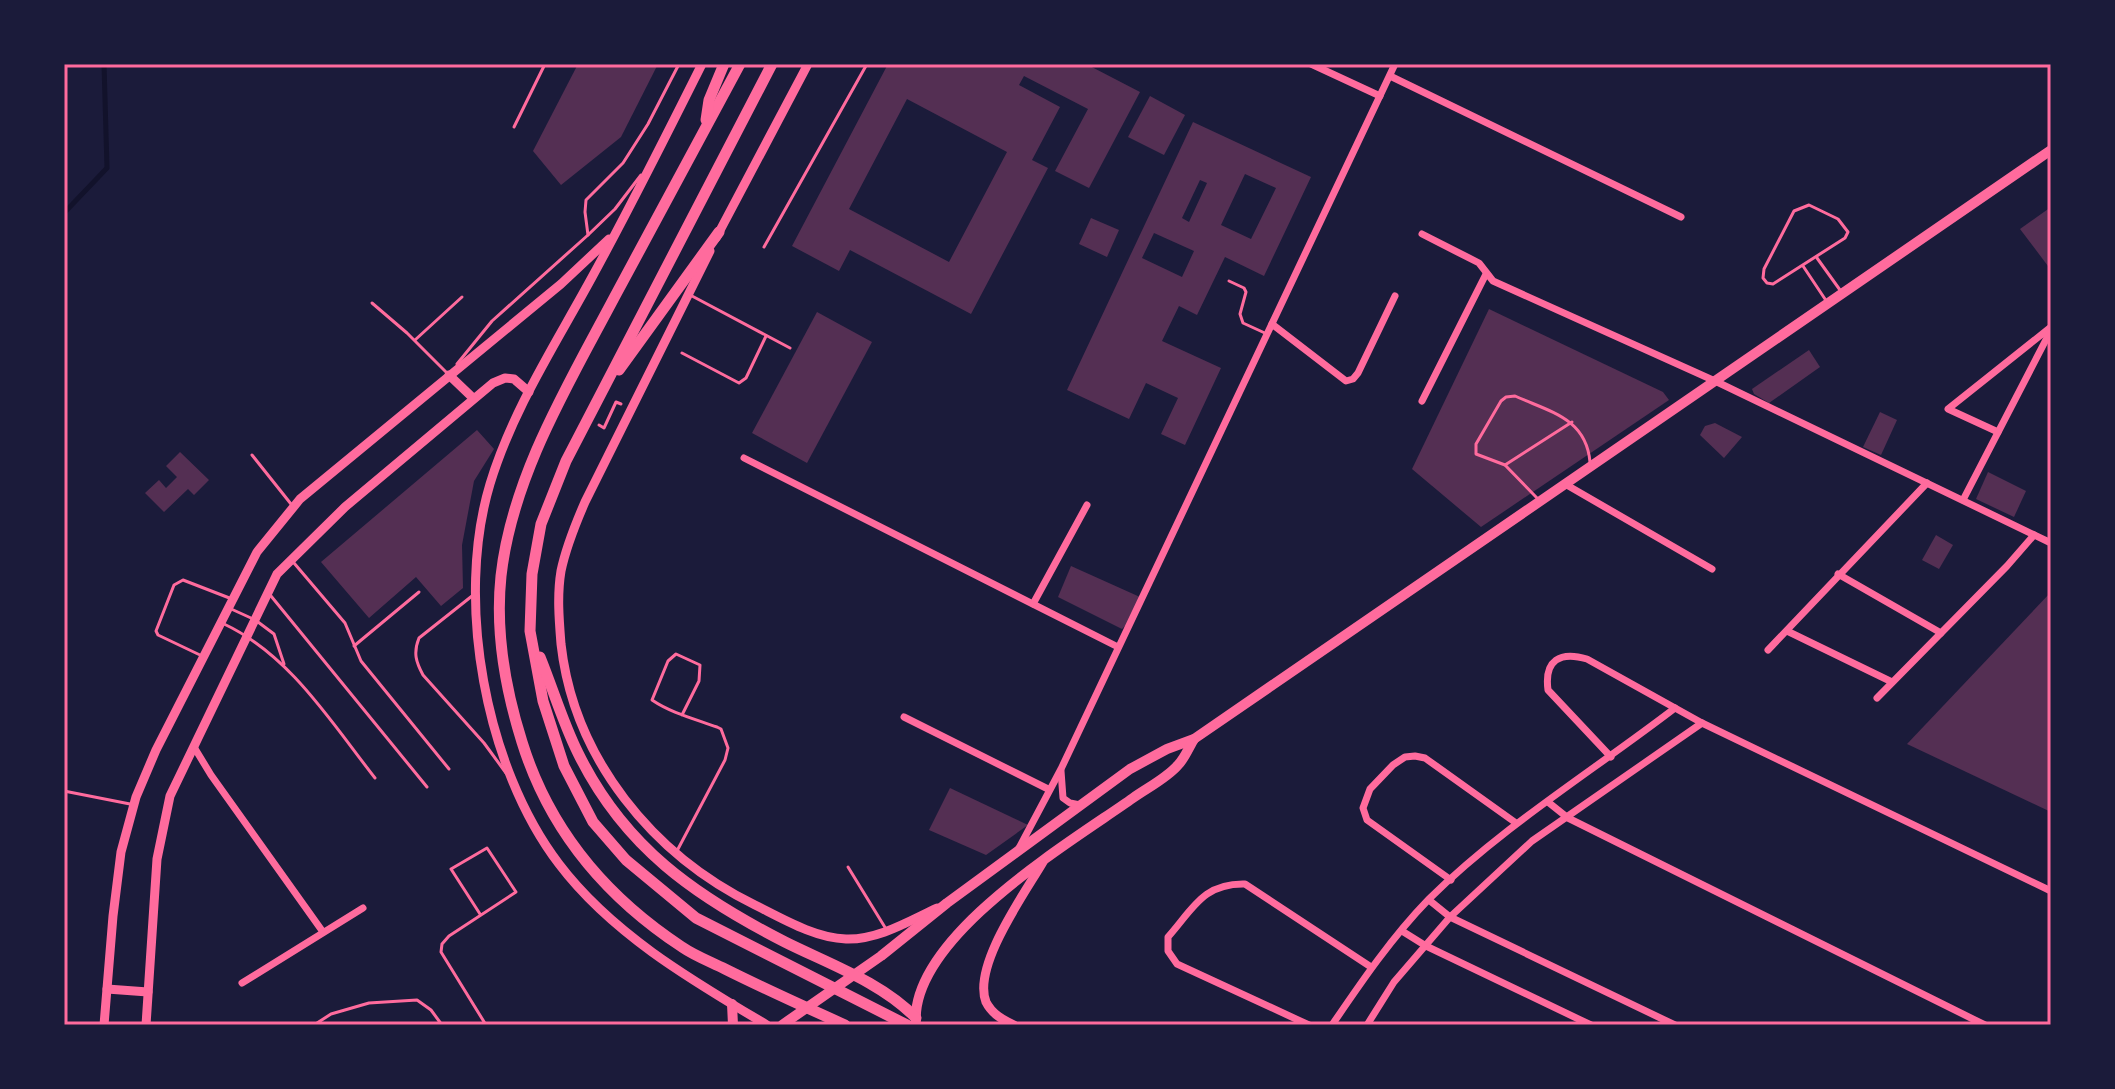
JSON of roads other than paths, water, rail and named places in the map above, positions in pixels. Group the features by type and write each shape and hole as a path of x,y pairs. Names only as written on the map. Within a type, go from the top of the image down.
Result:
{"highway":[{"path":"704,132 709,100 724,64"},
{"path":"740,64 575,370 537,450 517,505 501,575 499,638 510,705 534,780 577,851 612,892 683,948 845,1025"},
{"path":"772,64 566,461 541,524 532,574 530,631 543,701 564,766 593,822 626,860 696,918 913,1023"},
{"path":"598,399 719,232"},
{"path":"530,631 578,753 604,799 655,860 718,906 902,1004 913,1023"}],"main road":[{"path":"784,1024 881,956 947,903 1130,769 1167,749 1194,739 2051,150"},
{"path":"913,1023 921,988 936,960 959,931 1043,862 1178,766 1194,739"},
{"path":"732,1004 733,1025"}],"street":[{"path":"702,64 618,231 529,392 490,483 477,536 476,622 486,702 513,783 558,863 599,907 658,957 767,1025"},
{"path":"808,64 719,232 568,543 558,597 564,664 575,708 590,742 607,776 627,804 647,828 727,891 825,936 847,939 872,937 947,903"},
{"path":"1311,64 1380,96"},
{"path":"1017,851 1061,769 1395,64"},
{"path":"1390,76 1681,217"},
{"path":"104,1025 121,852 134,805 156,750 257,552 293,507 561,284 618,231"},
{"path":"1422,234 1479,263 1493,281 1715,381 2051,543"},
{"path":"1422,401 1486,274"},
{"path":"1272,324 1346,381 1358,373 1395,296"},
{"path":"1998,432 1948,409 2051,328"},
{"path":"1963,500 2051,328"},
{"path":"449,375 473,398"},
{"path":"146,1025 157,859 170,796 277,574 345,507 493,383 509,378 518,380 529,392"},
{"path":"744,458 1118,647"},
{"path":"1768,650 1927,483"},
{"path":"1565,484 1712,569"},
{"path":"1033,604 1087,505"},
{"path":"1877,698 2034,535"},
{"path":"1838,574 1941,633"},
{"path":"1787,631 1892,682"},
{"path":"1611,757 1548,690 1546,677 1554,662 1570,654 1587,659 1702,723 2051,891"},
{"path":"1332,1025 1371,967 1429,900 1516,823 1675,708"},
{"path":"904,717 1048,789"},
{"path":"1367,1025 1394,982 1450,917 1532,841 1702,723"},
{"path":"194,747 323,932"},
{"path":"1451,880 1367,820 1364,800 1393,765 1405,757 1425,758 1516,823"},
{"path":"1061,769 1063,798 1080,805"},
{"path":"1548,802 1568,818 1985,1025"},
{"path":"1014,1025 998,1017 987,1002 983,985 989,958 1043,862"},
{"path":"1309,1025 1177,964 1168,951 1168,937 1210,889 1227,883 1245,884 1371,967"},
{"path":"1429,900 1450,917 1675,1025"},
{"path":"242,983 363,908"},
{"path":"1402,931 1426,946 1591,1025"},
{"path":"107,989 148,992"}],"lane":[{"path":"514,127 545,64"},
{"path":"588,235 586,200 623,163 648,124 679,64"},
{"path":"764,247 867,64"},
{"path":"372,303 449,375 492,321 615,209 654,160"},
{"path":"1809,205 1838,219 1848,232 1845,238 1817,258 1773,284 1763,278 1764,269 1794,211 1802,206 1809,205"},
{"path":"1817,258 1842,293"},
{"path":"1803,266 1828,303"},
{"path":"1229,281 1246,292 1240,314 1243,323 1267,334"},
{"path":"689,294 790,348"},
{"path":"415,340 462,297"},
{"path":"682,353 739,383 746,378 766,336"},
{"path":"1540,501 1505,465 1476,454 1476,444 1506,397 1515,396 1572,422 1585,438 1590,467"},
{"path":"1505,465 1572,422"},
{"path":"252,455 293,507"},
{"path":"291,560 345,623 361,661 449,769"},
{"path":"203,657 158,635 156,631 174,585 183,580 230,604 274,634 284,664"},
{"path":"354,646 419,592"},
{"path":"268,593 427,787"},
{"path":"476,594 419,638 415,649 416,662 423,675 484,743 513,783"},
{"path":"220,622 248,635 284,664 375,778"},
{"path":"676,853 725,760 728,748 721,729 682,715 652,700 668,661 676,654 700,665 699,681 682,715"},
{"path":"64,791 134,805"},
{"path":"480,914 451,869 487,848 516,892 449,936 442,944 441,952 486,1025"},
{"path":"848,867 887,930"},
{"path":"314,1025 331,1014 369,1003 417,1000 431,1010 442,1025"}],"waterway":[{"path":"64,213 107,168 104,64"}]}
